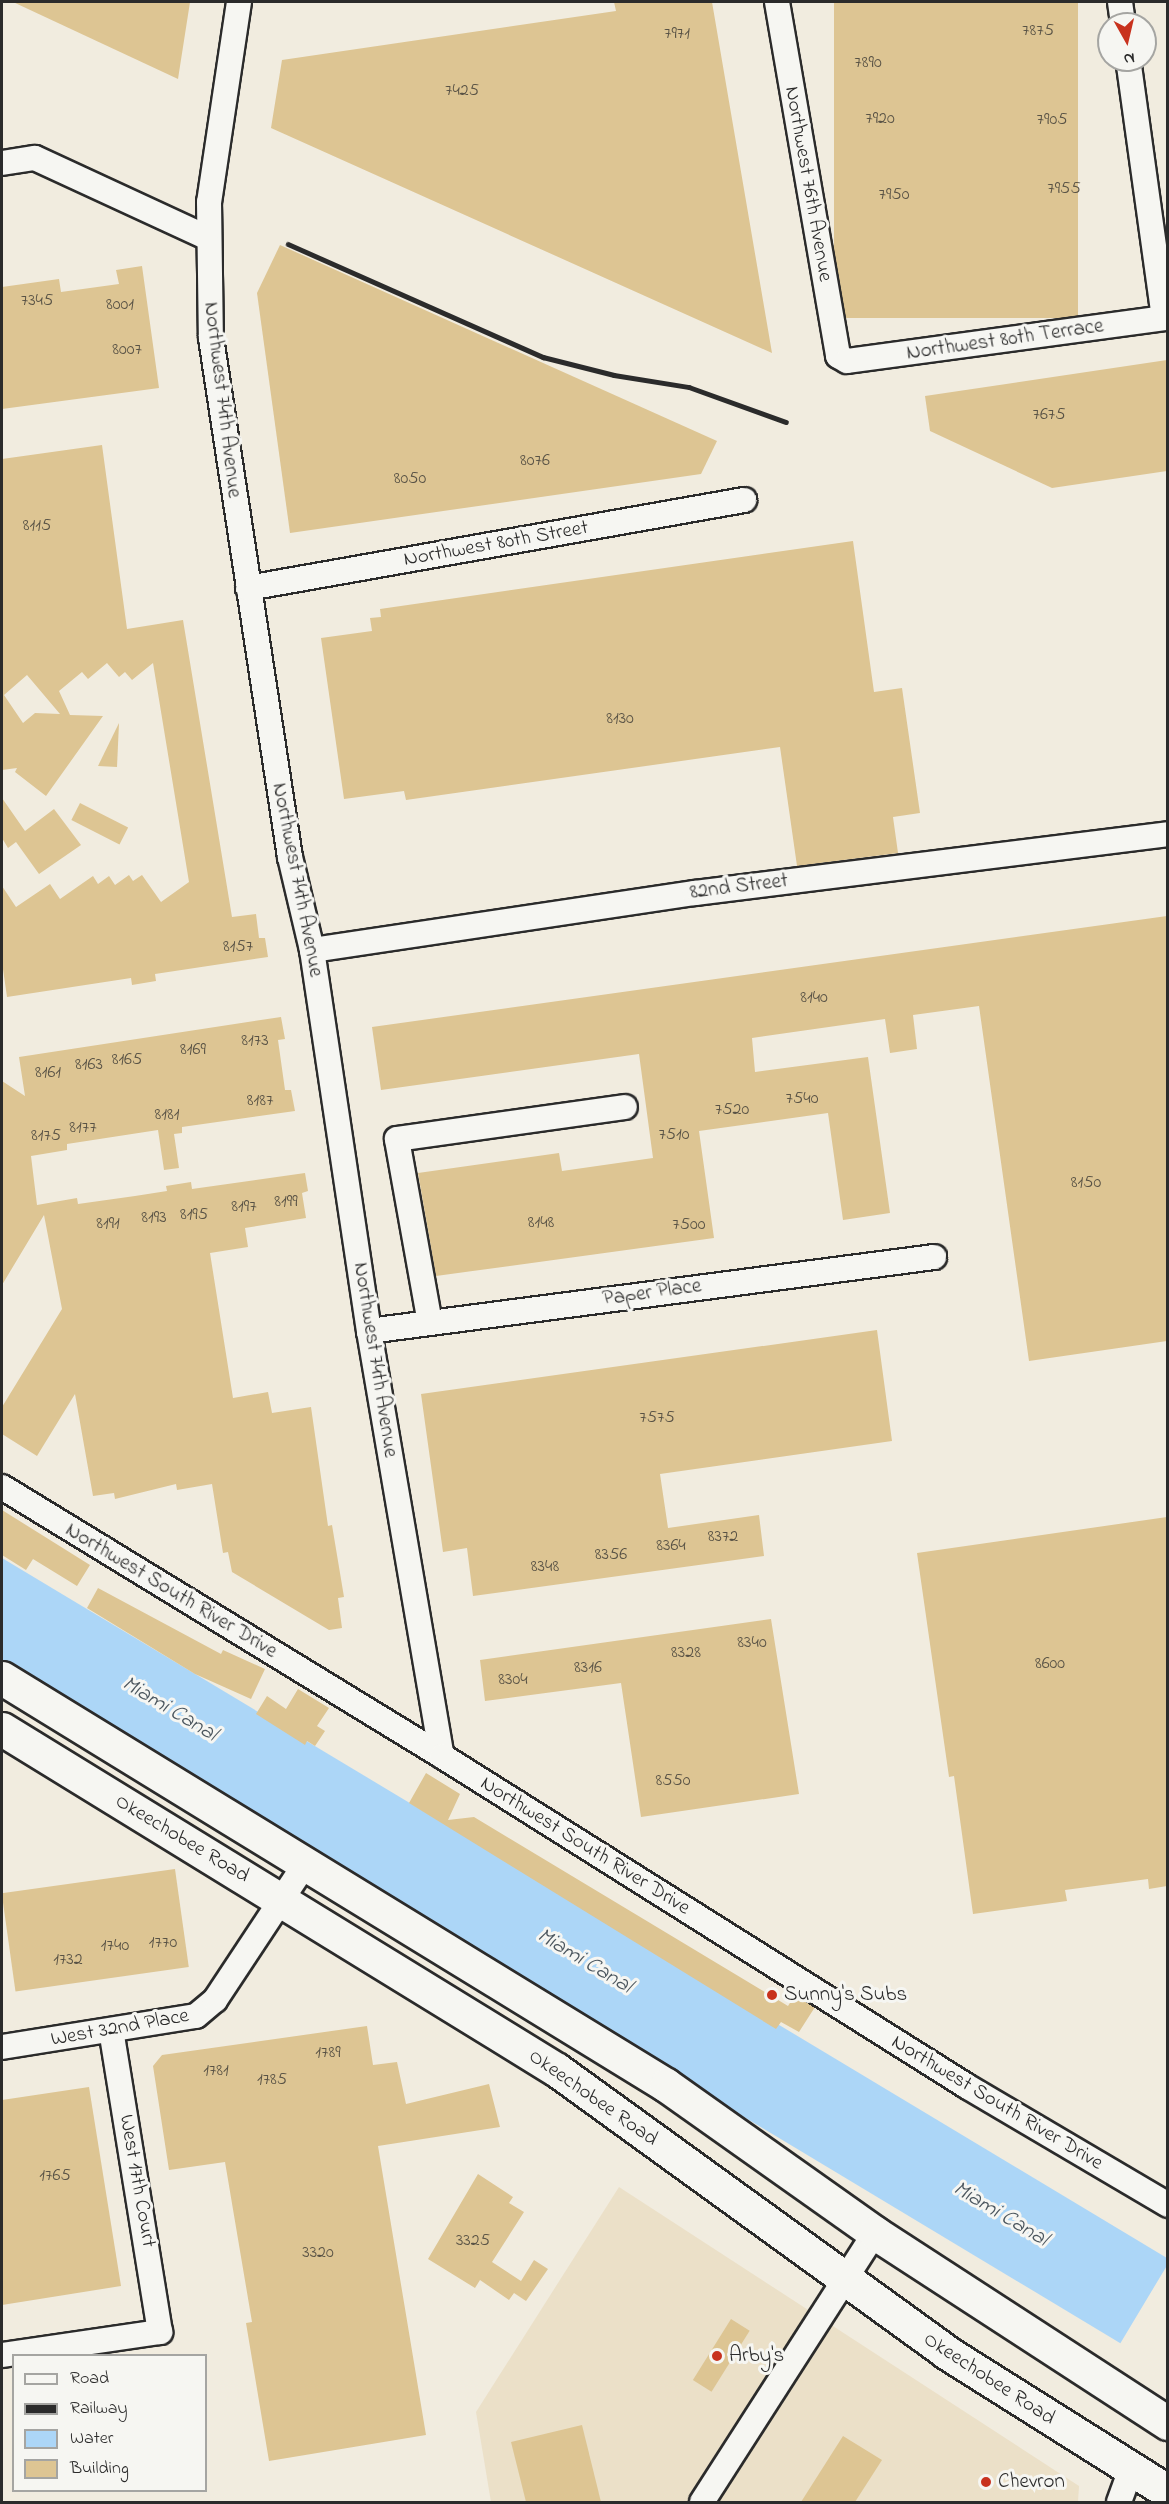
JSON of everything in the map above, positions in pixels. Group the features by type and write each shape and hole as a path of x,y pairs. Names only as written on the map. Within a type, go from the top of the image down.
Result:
{"highway":[{"name":"Okeechobee Road","path":"2,1678 666,2085 875,2234 1167,2422"},
{"name":"Okeechobee Road","path":"2,1729 557,2070 844,2279 1022,2403 1167,2492"}],"street":[{"name":"Northwest 74th Avenue","path":"239,2 206,237 210,338 290,857 312,950 369,1331 442,1756"},
{"name":"Northwest 76th Avenue","path":"777,2 838,356 847,361"},
{"name":"Northwest 80th Terrace","path":"847,361 1164,318 1130,72"},
{"path":"2,163 35,158 206,237"},
{"name":"Northwest 80th Street","path":"248,588 744,500"},
{"name":"82nd Street","path":"312,950 688,894 1167,834"},
{"path":"430,1323 397,1139 625,1107"},
{"name":"Paper Place","path":"369,1331 934,1257"},
{"name":"Northwest South River Drive","path":"2,1487 442,1756 968,2087 1167,2205"},
{"name":"West 32nd Place","path":"2,2047 196,2016 215,2000 305,1864"},
{"name":"West 17th Court","path":"2,2355 160,2332 111,2031"},
{"path":"702,2502 875,2234"},
{"path":"1119,2502 1131,2469"}],"shaded area":[{"path":"619,2187 1079,2486 1078,2502 491,2502 476,2412"}],"water":[{"name":"Miami Canal","path":"2,1558 1168,2259 1168,2264 1120,2343 2,1671"}],"building":[{"path":"13,2 190,2 178,79"},
{"path":"614,2 712,2 772,353 271,128 282,60 616,11"},
{"path":"834,2 1078,2 1078,318 834,318"},
{"path":"280,245 717,441 701,474 290,533 257,293"},
{"path":"142,266 159,388 2,409 2,287 59,279 61,292 119,284 116,270"},
{"path":"1167,360 1167,471 1052,488 930,431 925,396"},
{"path":"102,445 127,629 183,620 232,917 256,914 259,938 265,938 268,957 155,974 156,981 132,985 131,978 7,997 2,962 2,886 16,907 50,884 60,899 93,876 98,884 109,876 115,885 129,875 133,881 142,875 161,902 189,882 153,663 132,680 125,672 119,677 107,663 88,679 82,672 59,691 70,715 103,716 46,796 15,772 17,768 2,770 2,459","holes":["27,675 60,714 35,713 23,723 4,695"]},
{"path":"853,541 874,692 902,688 920,813 893,817 898,853 797,866 780,747 406,800 404,791 344,799 321,638 372,631 370,618 381,617 380,609"},
{"path":"119,723 117,767 98,766"},
{"path":"2,798 25,831 54,809 81,845 39,874 16,842 8,848 2,838"},
{"path":"80,803 128,828 119,844 71,820"},
{"path":"1167,916 1167,1341 1029,1361 979,1006 913,1015 917,1049 890,1053 885,1019 752,1038 755,1072 868,1057 890,1213 843,1220 828,1113 699,1131 714,1238 436,1276 418,1173 559,1153 562,1171 653,1158 639,1054 381,1090 372,1027"},
{"path":"281,1017 285,1039 278,1040 285,1090 291,1090 295,1111 182,1127 182,1133 174,1134 179,1168 164,1170 158,1130 67,1144 67,1150 31,1156 37,1205 77,1198 78,1204 135,1196 167,1191 166,1186 191,1182 192,1189 305,1173 308,1191 302,1193 306,1218 245,1228 248,1247 210,1253 233,1398 268,1392 272,1413 311,1407 328,1526 332,1525 344,1597 338,1598 342,1628 329,1630 232,1572 228,1552 223,1553 212,1484 177,1490 176,1484 115,1499 114,1493 93,1496 75,1394 37,1456 2,1434 2,1407 62,1309 44,1215 2,1285 2,1081 25,1096 19,1057"},
{"path":"877,1330 892,1441 660,1474 668,1528 759,1515 764,1556 473,1596 467,1548 443,1552 421,1394"},
{"path":"2,1510 90,1565 77,1586 33,1559 26,1570 2,1555"},
{"path":"1167,1517 1167,1886 1149,1889 1148,1879 1065,1890 1067,1901 973,1914 954,1776 949,1777 917,1553"},
{"path":"98,1588 221,1654 223,1650 265,1669 251,1699 195,1674 87,1608"},
{"path":"771,1619 799,1794 641,1817 621,1683 485,1701 480,1660"},
{"path":"298,1689 329,1708 317,1726 325,1731 315,1746 307,1741 305,1745 256,1714 267,1696 286,1709"},
{"path":"426,1773 460,1794 448,1820 474,1817 788,2006 795,1995 815,2007 799,2032 781,2022 776,2029 409,1803"},
{"path":"175,1869 189,1967 15,1991 2,1893"},
{"path":"367,2026 373,2065 397,2062 406,2104 489,2084 500,2127 378,2146 426,2435 269,2461 246,2323 252,2322 225,2162 169,2170 153,2066 162,2055"},
{"path":"89,2087 121,2286 2,2305 2,2100"},
{"path":"478,2174 513,2197 509,2203 524,2212 492,2262 521,2281 534,2260 548,2269 526,2301 514,2293 509,2300 480,2280 475,2288 428,2259"},
{"path":"731,2319 750,2331 712,2392 693,2380"},
{"path":"582,2425 601,2502 526,2502 511,2442"},
{"path":"843,2436 882,2460 855,2502 801,2502"}],"railway":[{"path":"288,244 543,357 614,375 689,387 786,422"}],"place":[{"name":"Sunny's Subs","path":"772,1995"},
{"name":"Arby's","path":"717,2356"},
{"name":"Chevron","path":"986,2482"}]}
